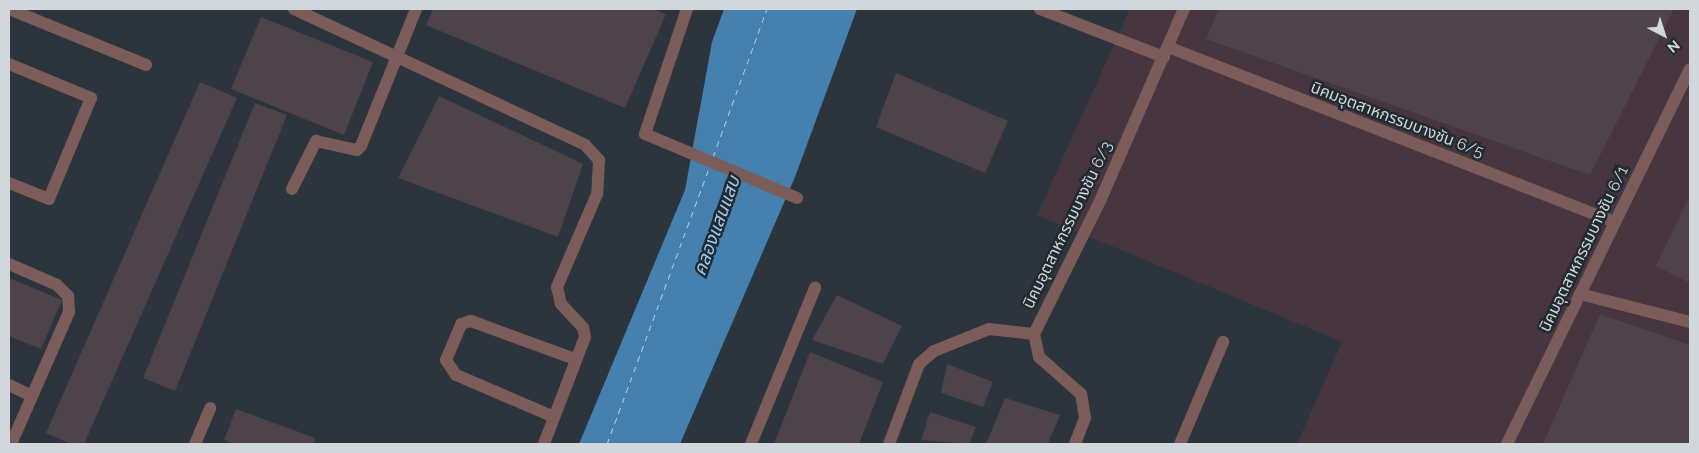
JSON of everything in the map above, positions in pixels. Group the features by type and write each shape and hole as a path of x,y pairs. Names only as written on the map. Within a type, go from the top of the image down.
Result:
{"street":[{"path":"9,9 146,65"},
{"path":"294,9 585,145 600,160 602,176 557,286 561,304 586,337 575,359 544,444"},
{"path":"292,189 316,141 359,148 416,9"},
{"path":"687,9 645,131 658,140 795,198"},
{"name":"นิคมอุตสาหกรรมบางชัน 6/5","path":"1040,9 1166,52 1614,222"},
{"name":"นิคมอุตสาหกรรมบางชัน 6/3","path":"1075,444 1085,418 1081,394 1039,357 1034,334 1166,52 1184,9"},
{"path":"9,64 91,98 49,199 9,183"},
{"name":"นิคมอุตสาหกรรมบางชัน 6/1","path":"1507,444 1690,69"},
{"path":"9,264 57,285 68,296 69,312 11,444"},
{"path":"751,444 815,288"},
{"path":"1580,294 1690,322"},
{"path":"554,417 456,375 446,360 461,324 471,321 575,359"},
{"path":"889,444 919,364 934,351 989,329 1034,334"},
{"path":"1180,444 1223,342"},
{"path":"9,386 32,396"},
{"path":"195,444 210,408"}],"shaded area":[{"path":"1130,9 1690,9 1690,444 1297,444 1342,342 1037,215"}],"water":[{"name":"คลองแสนแสบ","path":"724,9 857,9 795,177 680,444 579,444 685,190 712,42"}],"building":[{"path":"433,9 653,9 666,14 625,108 426,25"},
{"path":"1219,9 1674,9 1590,175 1206,39"},
{"path":"261,17 373,62 344,135 231,89"},
{"path":"896,73 1008,121 985,173 876,127"},
{"path":"200,82 237,98 84,444 71,444 46,433"},
{"path":"439,96 583,164 558,237 398,178"},
{"path":"255,103 287,115 175,391 143,378"},
{"path":"1690,195 1690,283 1656,266"},
{"path":"9,278 62,300 41,349 9,336"},
{"path":"837,295 902,326 883,364 812,340"},
{"path":"1600,314 1690,345 1690,444 1543,444"},
{"path":"810,352 883,382 859,444 774,444"},
{"path":"947,364 993,382 983,407 941,393"},
{"path":"1005,398 1060,415 1048,444 986,444"},
{"path":"236,409 315,438 313,444 236,444 224,440"},
{"path":"930,412 976,427 969,444 921,440"}],"ferry route":[{"path":"713,157 767,9"},
{"path":"607,444 709,168"}]}
